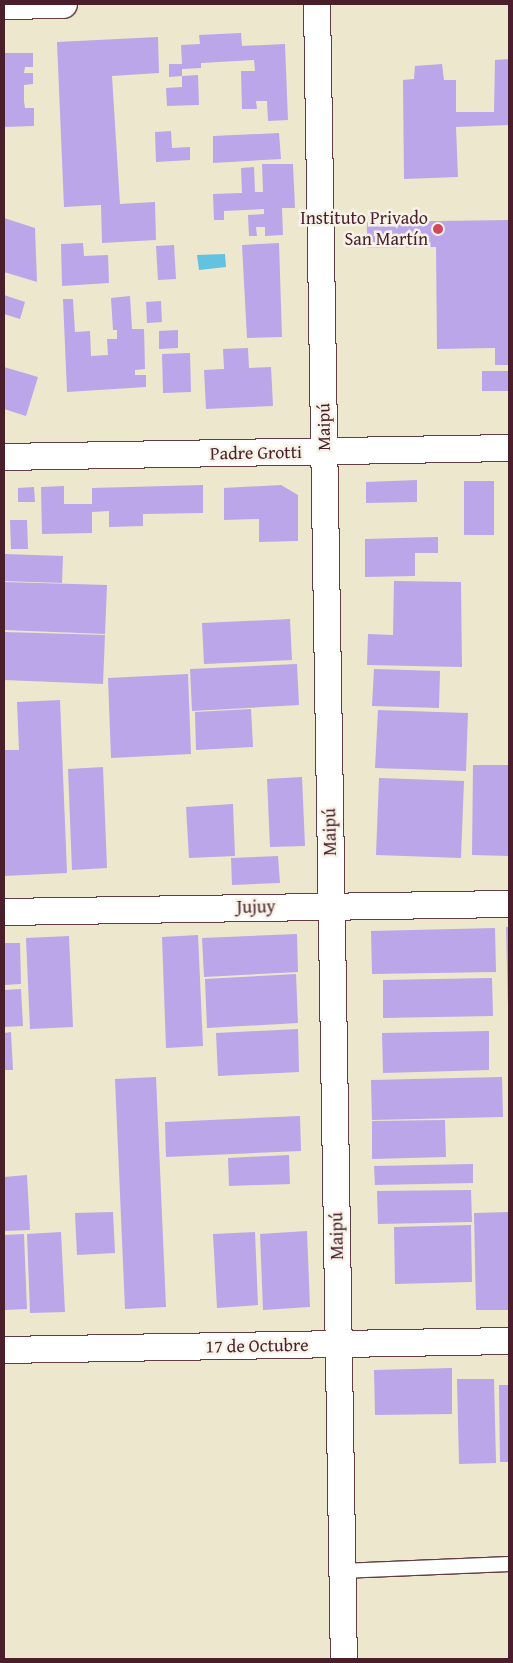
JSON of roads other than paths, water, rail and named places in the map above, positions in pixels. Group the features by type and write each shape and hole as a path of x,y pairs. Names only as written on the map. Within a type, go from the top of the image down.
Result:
{"main road":[{"path":"4,5 63,4"}],"street":[{"name":"Maipú","path":"317,4 344,1659"},
{"name":"Padre Grotti","path":"4,457 509,448"},
{"name":"Jujuy","path":"4,912 509,904"},
{"name":"17 de Octubre","path":"4,1350 509,1341"}],"lane":[{"path":"342,1570 509,1564"}],"water":[{"path":"225,254 226,267 199,270 197,255"}],"place":[{"name":"Instituto Privado San Martín","path":"438,229"}]}
